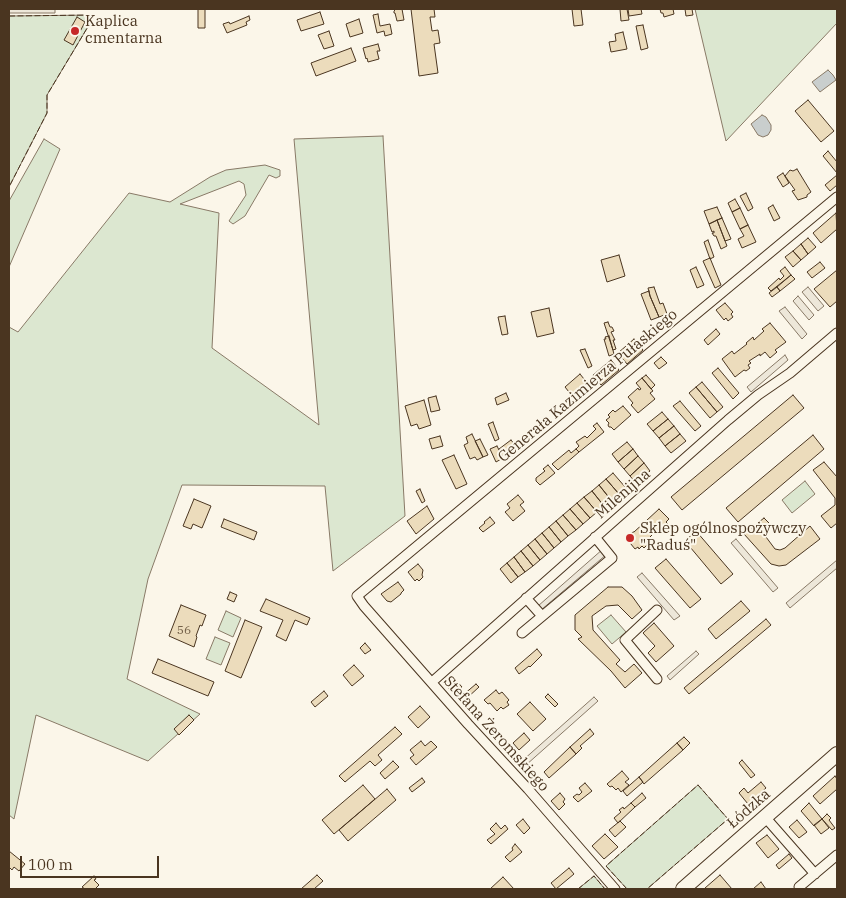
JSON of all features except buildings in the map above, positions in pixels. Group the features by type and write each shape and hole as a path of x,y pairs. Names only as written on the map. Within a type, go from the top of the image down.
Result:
{"main road":[{"name":"Łódzka","path":"683,889 837,754"}],"street":[{"name":"Generała Kazimierza Pułaskiego","path":"357,596 837,198"},
{"name":"Milenijna","path":"432,682 728,420 758,395 790,373 837,333"},
{"path":"522,633 612,558 595,537"},
{"name":"Stefana Żeromskiego","path":"357,596 615,889"},
{"path":"526,598 542,616"},
{"path":"657,610 625,640 658,680"},
{"path":"765,817 815,874"},
{"path":"799,887 837,855"}],"green space":[{"path":"695,9 837,9 837,23 726,141"},
{"path":"95,15 47,95 47,113 9,187 9,16"},
{"path":"383,136 405,516 333,571 325,486 182,485 148,579 127,679 200,714 148,761 36,715 14,819 9,815 9,327 18,332 129,193 170,202 210,177 226,170 265,165 280,170 280,176 276,178 269,175 245,216 233,224 229,221 246,195 244,184 239,181 180,204 219,213 212,348 319,425 294,139"},
{"path":"44,139 60,149 9,267 9,201"},
{"path":"805,481 815,494 792,513 782,500"},
{"path":"226,611 241,618 233,637 218,630"},
{"path":"611,615 626,632 612,644 597,626"},
{"path":"215,637 230,643 221,665 206,659"},
{"path":"698,785 728,819 647,889 627,889 606,866"},
{"path":"594,876 605,889 578,889"}],"shaded area":[{"path":"9,9 55,9 55,13 9,13"},
{"path":"828,70 836,80 820,92 812,82"},
{"path":"762,115 766,117 771,125 768,135 763,137 758,135 751,124"},
{"path":"808,287 824,306 818,311 802,292"},
{"path":"798,296 814,315 809,320 793,301"},
{"path":"785,307 807,334 802,339 779,311"},
{"path":"785,355 788,360 751,392 747,387"},
{"path":"736,539 778,588 773,592 731,543"},
{"path":"603,549 607,554 541,610 538,606"},
{"path":"837,560 837,568 790,608 786,603"},
{"path":"642,573 680,616 674,620 637,577"},
{"path":"696,651 699,654 670,680 667,676"},
{"path":"594,697 598,701 526,765 522,761"}],"fence":[{"path":"9,16 95,15 47,95 47,113 9,187"},
{"path":"627,889 606,866 698,785 728,819 647,889"},
{"path":"578,889 594,876 605,889"}],"place":[{"name":"Kaplica cmentarna","path":"75,31"},
{"name":"Sklep ogólnospożywczy \"Raduś\"","path":"630,538"}]}
